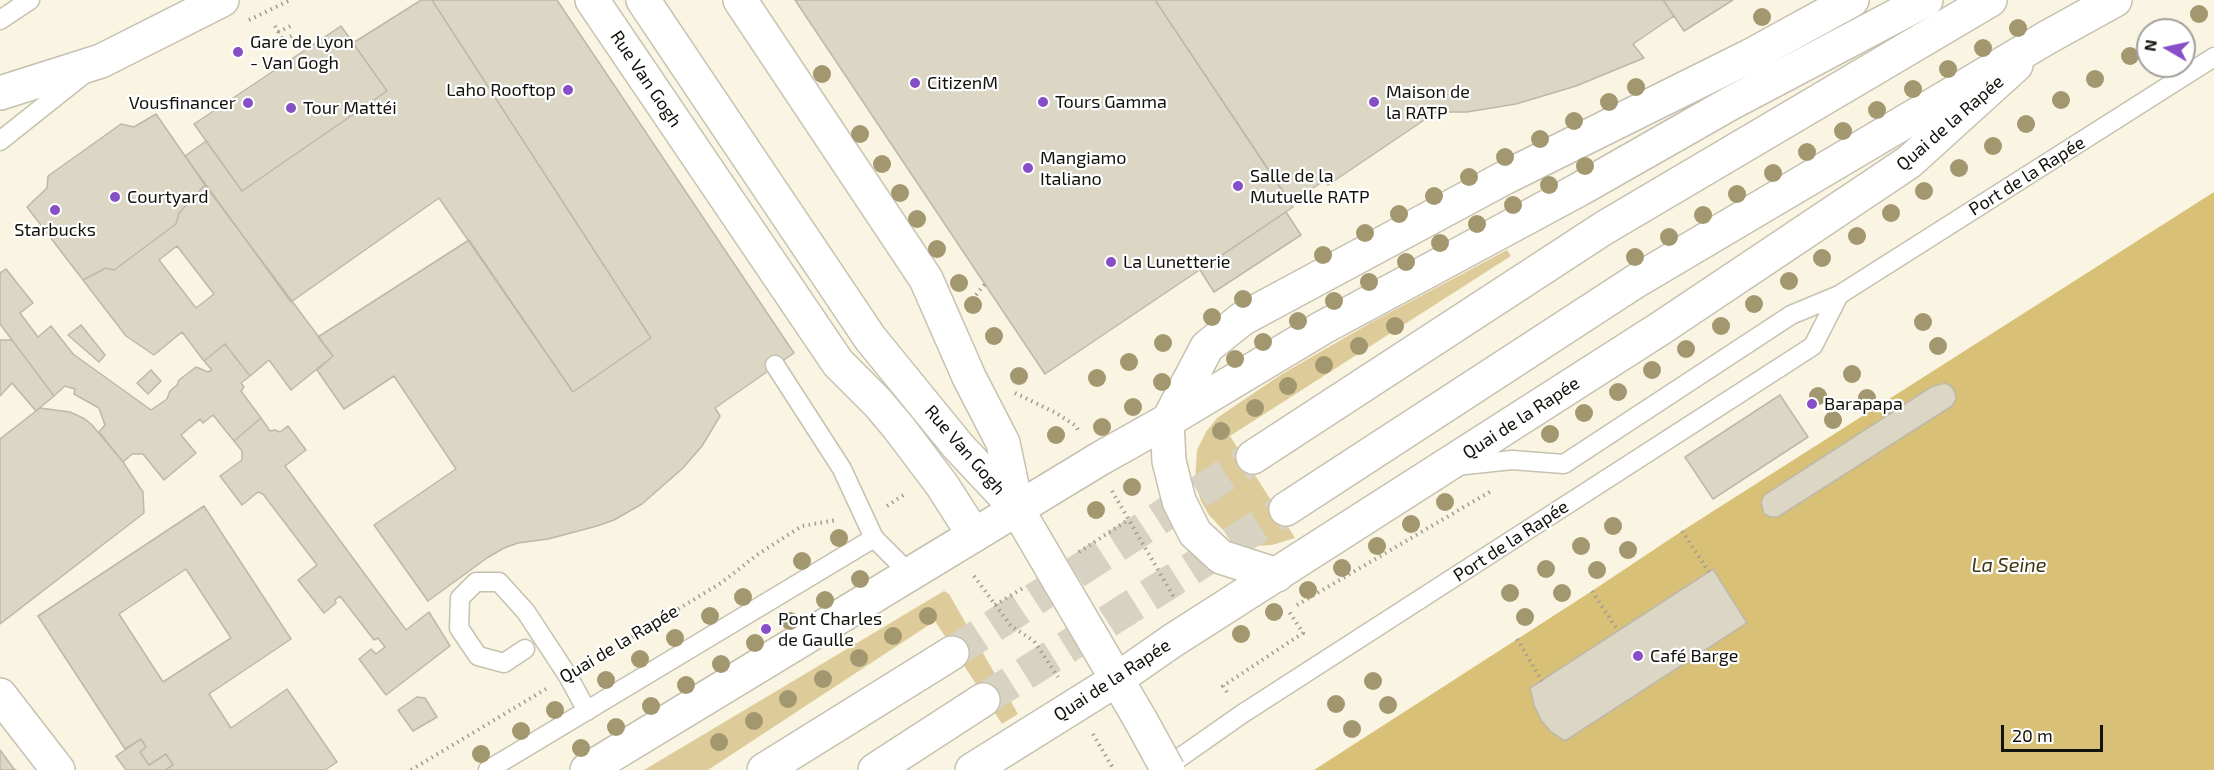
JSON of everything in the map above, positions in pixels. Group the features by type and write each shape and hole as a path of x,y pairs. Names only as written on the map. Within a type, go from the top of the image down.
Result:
{"main road":[{"path":"0,93 101,61 222,0"},
{"name":"Rue Van Gogh","path":"592,0 838,363 899,428 942,485 974,535"},
{"name":"Rue Van Gogh","path":"643,0 870,338 957,446 1017,509"},
{"name":"Rue Van Gogh","path":"740,0 926,279 969,377 1003,443 1017,509"},
{"path":"1277,576 1221,557 1194,533 1179,501 1169,461 1167,421 1207,347 1242,319 1506,177 1750,56 1852,0"},
{"path":"587,770 1101,458 1322,328 1731,103 1926,0"},
{"path":"1253,457 1604,228 1990,0"},
{"name":"Quai de la Rapée","path":"1286,509 1636,281 2048,37 2115,0"},
{"name":"Quai de la Rapée","path":"972,770 1116,680 1172,641 1277,576 1651,334 1909,162 2048,37"},
{"path":"1017,509 1168,770"},
{"path":"764,770 952,653"},
{"path":"0,695 58,770"},
{"path":"875,770 983,700"}],"lane":[{"path":"0,20 30,0"},
{"name":"Port de la Rapée","path":"1445,467 1512,460 1564,464 1791,315 1839,294 2214,57"},
{"path":"0,141 101,61"},
{"name":"Port de la Rapée","path":"1162,770 1242,714 1813,346 1839,294"},
{"path":"775,365 842,470 873,538 910,574"},
{"path":"488,770 873,538"},
{"path":"525,650 504,663 478,656 459,628 460,598 476,582 500,582 526,612 588,711"}],"path":[{"path":"278,32 293,25"},
{"path":"275,26 283,40 294,35"},
{"path":"976,295 985,284"},
{"path":"1011,391 1056,413 1076,426 1080,434"},
{"path":"1106,481 1179,607"},
{"path":"1223,686 1303,633 1288,610 1497,488"},
{"name":"Quai de la Rapée","path":"411,770 721,583 757,555 802,526 863,516"},
{"path":"1085,548 1128,519"},
{"path":"1682,531 1709,572"},
{"name":"Quai de la Rapée","path":"969,569 1011,626 1034,641 1061,682"},
{"path":"995,605 1022,589"},
{"path":"1592,591 1618,631"},
{"path":"1517,639 1542,681"},
{"path":"1100,746 1114,770"}],"shaded area":[{"path":"1507,250 1511,256 1230,436 1295,538 1272,545 1255,546 1228,535 1209,515 1201,501 1195,482 1197,450 1206,432 1217,418 1282,374 1372,322"},
{"path":"944,591 949,594 1018,714 1002,724 935,621 708,770 644,770"}],"water":[{"name":"La Seine","path":"2214,192 2214,770 1314,770 1682,531"}],"building":[{"path":"421,0 432,0 651,338 573,392 439,198 291,302 185,156 206,141 242,191 387,91 353,43"},
{"path":"432,0 557,0 794,353 715,408 720,416 702,446 683,468 642,504 614,520 597,526 504,548 428,601 374,525 456,469 394,376 344,409 317,370 333,356 318,337 469,240 573,392 651,338"},
{"name":"Tours Gamma","path":"795,0 1155,0 1293,207 1045,374"},
{"name":"Maison de la RATP","path":"1155,0 1663,0 1674,16 1633,44 1644,58 1576,86 1516,104 1467,112 1436,112 1328,185 1325,180 1291,203"},
{"path":"1663,0 1733,0 1684,31"},
{"name":"Tour Mattéi","path":"341,26 387,91 242,191 194,124"},
{"name":"Courtyard","path":"156,114 205,185 179,213 176,224 114,270 106,268 83,280 27,207 47,188 48,176 121,124 134,127"},
{"path":"205,185 333,356 291,390 269,360 250,376 225,344 204,361 182,332 154,355 126,336 83,280 106,268 114,270 176,224 179,213","holes":["177,246 214,294 196,308 159,260"]},
{"path":"1286,212 1301,235 1214,292 1200,270"},
{"path":"6,269 33,303 20,313 38,337 51,326 73,354 151,410 167,399 179,380 196,367 208,372 212,370 204,361 225,344 250,376 241,383 244,387 241,391 261,418 234,441 213,415 203,423 200,419 181,435 196,453 164,480 143,454 132,454 123,462 99,432 105,425 99,408 74,394 75,389 65,386 54,396 0,324 0,273"},
{"path":"81,325 105,355 99,362 68,335"},
{"path":"0,340 12,340 54,396 36,411 12,383 0,396"},
{"path":"151,370 161,381 148,394 137,383"},
{"path":"1945,383 1955,392 1956,399 1952,406 1778,517 1764,514 1761,502 1764,495 1931,387"},
{"path":"1780,395 1808,437 1713,499 1685,457"},
{"path":"40,408 70,412 92,425 123,462 143,492 144,513 0,624 0,439"},
{"path":"261,418 270,431 280,432 288,426 306,450 285,466 406,630 429,612 450,646 386,695 359,659 371,649 376,654 385,647 378,638 374,640 340,596 335,600 336,603 324,613 298,580 317,565 263,494 258,492 242,505 220,476 242,460 242,451 234,441"},
{"path":"204,506 291,639 209,694 231,728 287,689 337,762 325,770 165,770 173,765 166,754 149,765 140,752 146,747 141,739 125,749 38,616","holes":["186,569 231,638 163,682 119,614"]},
{"name":"Café Barge","path":"1713,569 1747,623 1565,741 1551,732 1541,720 1530,688"},
{"path":"417,697 425,698 437,717 413,731 398,710"},
{"path":"141,739 146,747 140,752 149,765 166,754 173,765 165,770 126,770 116,756"},
{"path":"0,750 14,769 16,770 0,770"}],"tunnel":[{"path":"952,653 1253,457"},
{"path":"983,700 1286,509"}],"place":[{"name":"Gare de Lyon - Van Gogh","path":"238,52"},
{"name":"CitizenM","path":"915,83"},
{"name":"Laho Rooftop","path":"568,90"},
{"name":"Tours Gamma","path":"1043,102"},
{"name":"Maison de la RATP","path":"1374,102"},
{"name":"Vousfinancer","path":"248,103"},
{"name":"Tour Mattéi","path":"291,108"},
{"name":"Mangiamo Italiano","path":"1028,168"},
{"name":"Salle de la Mutuelle RATP","path":"1238,186"},
{"name":"Courtyard","path":"115,197"},
{"name":"Starbucks","path":"55,210"},
{"name":"La Lunetterie","path":"1111,262"},
{"name":"Barapapa","path":"1812,404"},
{"name":"Pont Charles de Gaulle","path":"766,629"},
{"name":"Café Barge","path":"1638,656"}]}
